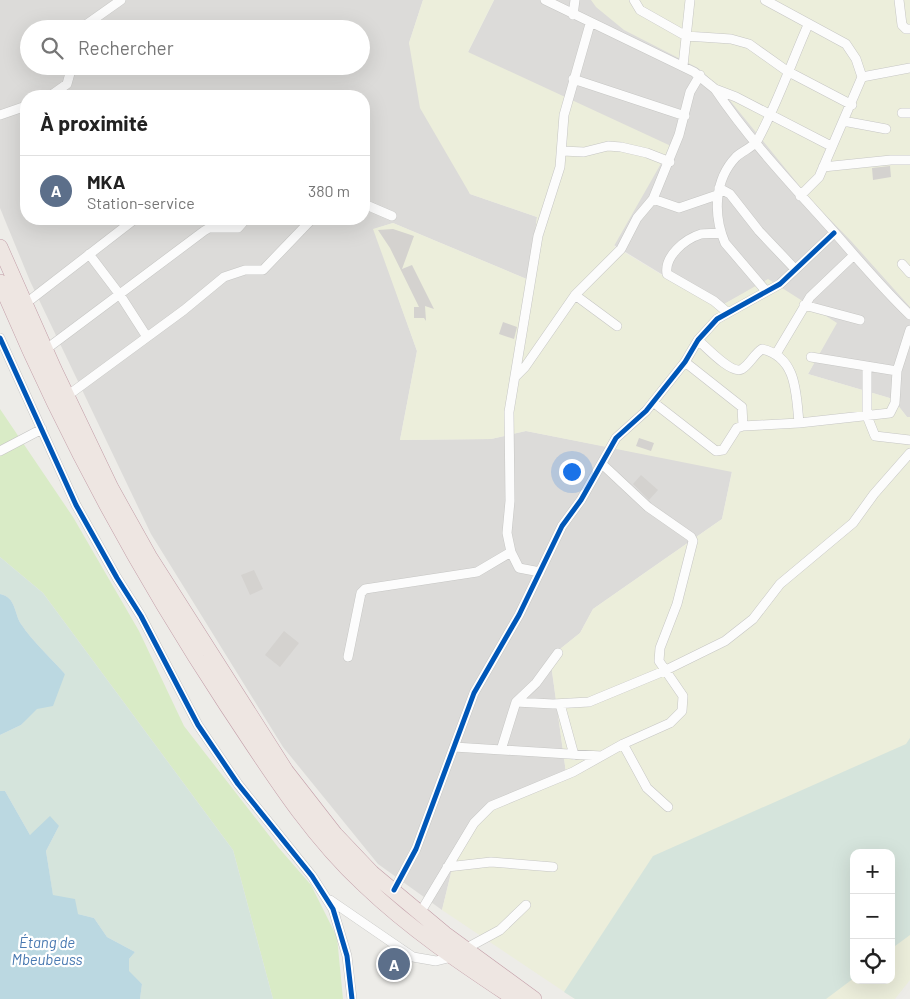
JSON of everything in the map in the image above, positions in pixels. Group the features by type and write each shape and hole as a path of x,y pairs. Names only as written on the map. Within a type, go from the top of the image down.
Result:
{"highway":[{"path":"0,247 45,350 111,488 149,556 281,764 335,834 372,872 420,913 458,953 534,999"},
{"path":"0,282 24,339 98,490 127,544 184,640 273,777 324,843 363,884 458,953 515,999"}],"street":[{"path":"93,20 121,0"},
{"path":"545,0 590,24 700,75 715,89 800,196 910,314"},
{"path":"573,15 575,0"},
{"path":"634,0 640,10 686,36 731,39 749,44 787,71 852,105"},
{"path":"683,66 690,0"},
{"path":"765,0 846,44 856,59 862,77 852,105 831,146 824,168 814,184 800,196"},
{"path":"899,0 902,25 906,29 910,29"},
{"path":"540,572 519,568 511,552 507,533 510,493 509,412 538,236 560,167 564,115 590,24"},
{"path":"766,291 731,253 721,233 718,192 735,158 756,143 808,25"},
{"path":"862,77 910,68"},
{"path":"58,90 67,84 70,75"},
{"path":"516,376 525,367 575,295 621,249 638,218 653,199 670,162 690,92 700,75"},
{"path":"573,79 684,116"},
{"path":"715,89 736,96 768,115 831,146"},
{"path":"0,115 20,108"},
{"path":"843,121 886,129"},
{"path":"562,151 584,152 608,146 621,147 647,152 670,162"},
{"path":"824,168 891,160 910,160"},
{"path":"653,199 679,208 718,192 730,194 759,231 795,269"},
{"path":"370,207 392,216"},
{"path":"25,304 127,225"},
{"path":"45,350 204,231 209,228 238,228 241,225"},
{"path":"67,396 147,338 224,277 245,270 263,270 306,225"},
{"path":"721,233 702,234 689,239 677,248 666,269 667,274 714,301 727,312"},
{"path":"394,890 416,848 474,693 519,615 562,526 581,500 616,438 653,402 684,362 698,340 727,312 780,284 834,233"},
{"path":"90,254 120,295 147,338"},
{"path":"776,354 810,296 854,255"},
{"path":"902,264 910,273"},
{"path":"575,295 617,326"},
{"path":"804,305 860,320"},
{"path":"653,402 716,451 722,450 737,428 743,426 799,423 890,413 893,409 897,370 910,330"},
{"path":"0,338 4,355 42,429 76,505 117,578 141,616 198,725 238,784 326,897 338,921 347,956 352,999"},
{"path":"698,340 728,367 735,370 742,369 762,349 776,354 786,361 794,379 799,423"},
{"path":"811,357 897,370"},
{"path":"684,362 742,407 743,426"},
{"path":"867,366 867,416 875,436 910,440"},
{"path":"0,451 42,429"},
{"path":"516,702 560,704 589,702 664,671 725,641 753,619 780,584 853,523 874,494 910,454"},
{"path":"420,913 474,823 491,806 573,772 623,744 670,723 682,711 683,696 664,671 659,661 660,648 677,604 686,560 693,544 691,537 648,507 602,464"},
{"path":"348,657 362,591 368,588 427,581 477,572 511,552"},
{"path":"501,750 516,702 536,683 558,653"},
{"path":"560,704 574,755"},
{"path":"623,744 647,788 668,807"},
{"path":"454,747 603,756"},
{"path":"447,867 491,862 553,868"},
{"path":"326,897 345,912 413,957 436,962 458,953 500,930 526,906"}],"shaded area":[{"path":"0,0 423,0 409,43 470,194 537,217 529,280 393,223 374,229 417,351 400,440 491,439 526,431 732,471 722,519 593,609 580,633 550,657 567,780 487,806 459,840 442,910 378,864 283,747 151,534 30,281 0,208"},
{"path":"494,0 910,0 910,417 907,417 893,399 808,374 836,323 768,280 717,308 614,245 468,52"},
{"path":"0,557 43,593 233,850 273,999 140,999 142,984 129,972 129,959 135,952 107,937 94,918 78,914 53,896 46,851 59,826 30,835 5,791 0,791 0,735 21,725 65,674 26,631 9,598 0,594"},
{"path":"910,738 910,935 895,946 895,849 850,849 850,981 826,999 575,999 564,992 653,856 906,744"}],"green space":[{"path":"423,0 494,0 468,52 671,146 614,246 717,308 768,279 837,323 808,374 893,399 907,417 910,417 910,980 895,999 575,999 442,910 459,840 487,806 567,780 550,657 580,633 593,609 722,519 732,472 526,431 491,439 400,440 417,351 373,229 393,223 529,280 537,217 470,194 420,108 409,43"},
{"path":"591,0 910,0 910,307 851,241 811,200 719,87 698,68 624,30 596,7"},
{"path":"0,409 73,517 139,631 184,726 278,847 311,885 337,937 343,999 273,999 233,850 43,593 0,557"}],"water":[{"path":"0,594 9,598 26,631 65,674 53,706 37,709 21,725 0,735"},
{"name":"Étang de Mbeubeuss","path":"0,791 5,791 30,835 50,816 59,826 46,851 53,895 75,899 78,914 94,918 107,937 135,952 129,959 129,971 142,984 140,999 0,999"}],"building":[{"path":"890,166 891,177 873,180 872,168"},
{"path":"393,229 414,236 402,269 412,265 434,309 425,306 426,321 424,318 414,318 414,307 419,307 390,248 378,230"},
{"path":"503,322 517,327 514,339 499,334"},
{"path":"639,438 654,443 651,451 636,446"},
{"path":"641,475 658,490 649,500 633,484"},
{"path":"254,570 263,589 250,595 241,575"},
{"path":"284,631 299,643 280,667 265,655"}],"cycle path":[{"path":"394,890 416,849 474,693 519,615 562,526 581,500 616,438 646,411 685,362 698,340 717,319 780,284 834,233"},
{"path":"0,338 76,505 117,578 141,616 198,725 238,784 312,876 333,909 347,956 352,999"}],"place":[{"name":"MKA","path":"394,964"}]}
